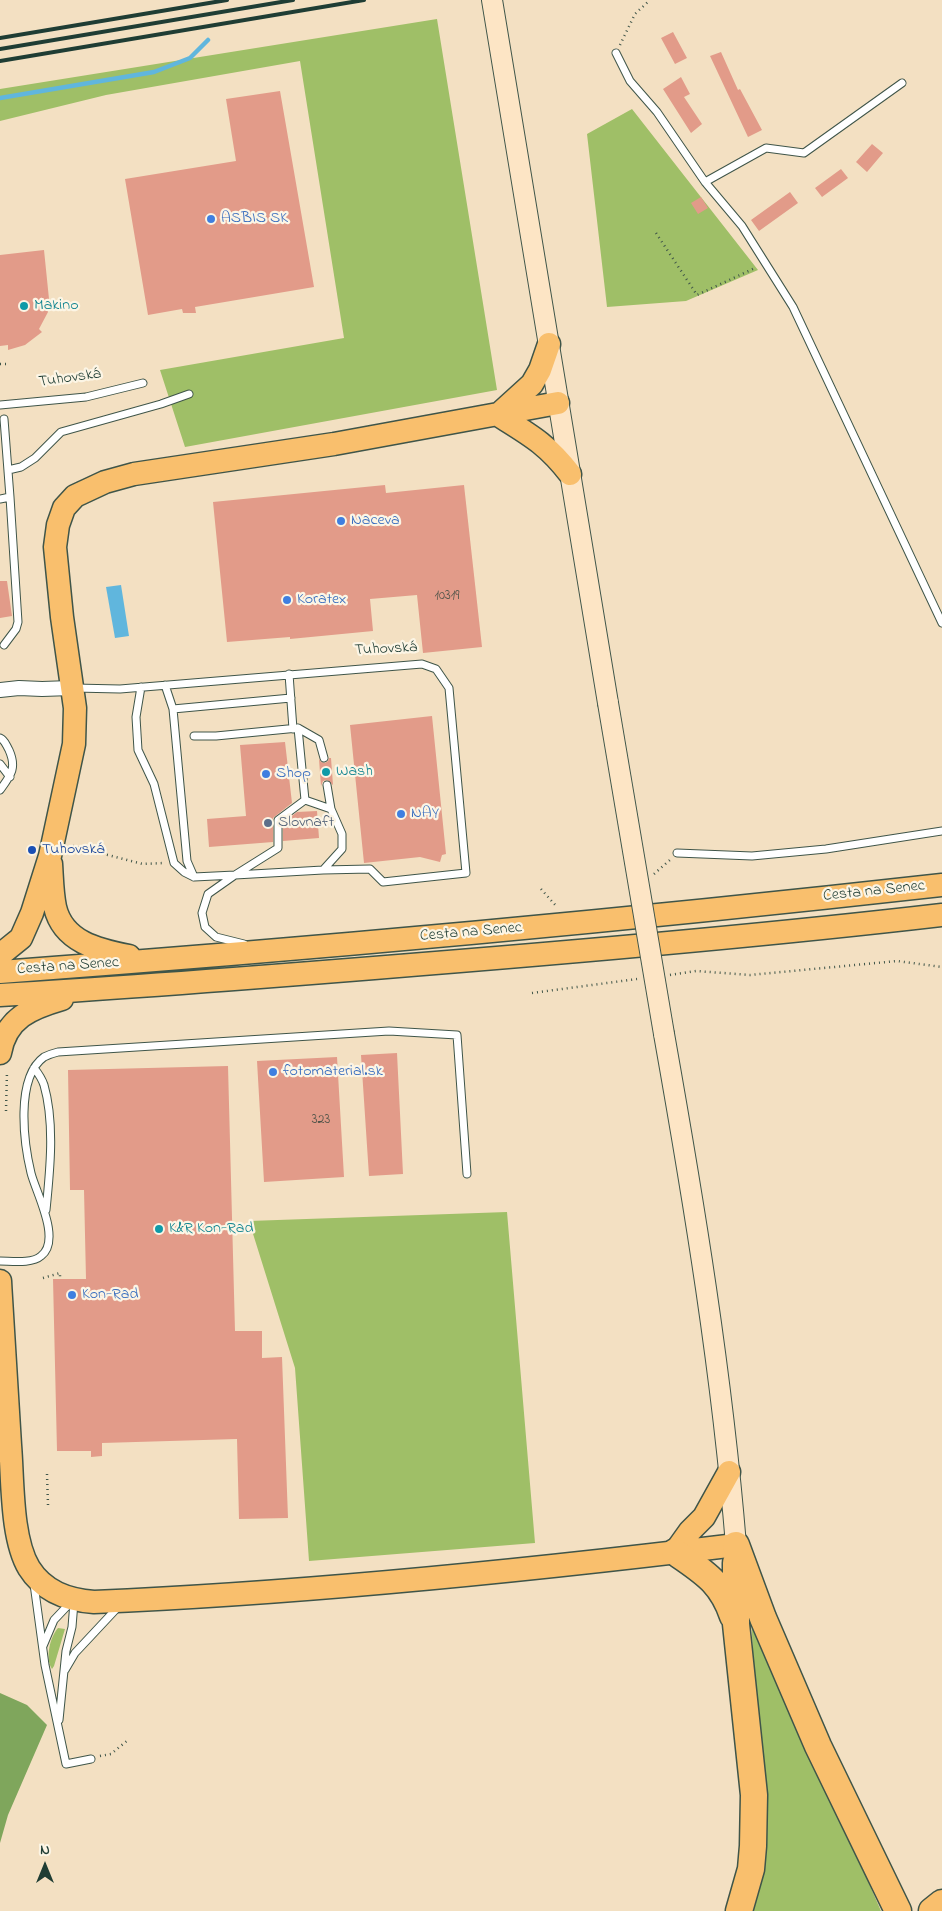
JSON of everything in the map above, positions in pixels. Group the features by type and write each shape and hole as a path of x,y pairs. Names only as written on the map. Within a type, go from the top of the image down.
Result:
{"highway":[{"path":"736,1545 736,1624 754,1795 751,1868 739,1911"},
{"path":"736,1545 763,1618 818,1746 898,1911"},
{"path":"675,1552 708,1575 720,1588 729,1604 736,1624"},
{"path":"932,1911 942,1903"}],"main road":[{"path":"0,1281 18,1542 34,1576 49,1589 74,1599 94,1602 317,1588 558,1566 736,1545 708,1301 690,1185 492,0"},
{"path":"498,415 532,384 540,370 549,344"},
{"path":"0,955 21,938 32,913 50,856 74,744 75,708 71,688 55,547 60,518 64,508 75,496 105,482 134,474 334,444 558,403"},
{"path":"498,415 538,440 555,455 570,474"},
{"path":"50,856 55,908 63,926 74,938 106,952 156,960"},
{"name":"Cesta na Senec","path":"0,972 271,952 730,908 942,885"},
{"name":"Cesta na Senec","path":"0,995 92,991 677,942 942,915"},
{"path":"0,1053 8,1030 22,1014 44,1005 92,991"},
{"path":"675,1552 690,1531 704,1517 729,1472"}],"street":[{"name":"Tuhovská","path":"0,690 71,688"}],"lane":[{"path":"616,54 630,81 656,112 705,182 742,226 793,307 942,623"},
{"path":"705,182 766,148 804,153 902,84"},
{"name":"Tuhovská","path":"0,405 86,397 143,383"},
{"path":"8,470 21,467 35,458 61,432 162,404 189,394"},
{"path":"4,419 18,622 16,629 4,645"},
{"path":"0,499 10,498"},
{"name":"Tuhovská","path":"71,688 141,687 422,664 436,669 449,688 466,874 383,882 370,869 323,870"},
{"path":"289,674 305,800"},
{"path":"165,685 173,709 187,861 194,877"},
{"path":"141,687 136,717 138,750 154,784 174,863 184,872 194,877 323,870 342,849 342,834 331,809 327,785"},
{"path":"173,709 291,698"},
{"path":"194,736 216,736 296,728 319,740 324,758"},
{"path":"0,738 4,740 14,760 10,777 0,790"},
{"path":"0,764 10,777"},
{"path":"305,800 331,809"},
{"path":"271,952 216,937 205,928 202,913 208,894 278,848 278,820 305,800"},
{"path":"677,853 752,856 826,849 942,831"},
{"path":"0,1261 35,1260 42,1256 48,1242 48,1226 31,1174 24,1129 27,1082 34,1068 44,1057 58,1052 389,1031 457,1035 467,1174"},
{"path":"34,1068 43,1083 49,1110 49,1174 45,1212"},
{"path":"34,1576 34,1592 42,1648 66,1764 91,1758"},
{"path":"42,1648 54,1620 74,1599"},
{"path":"58,1728 66,1651 72,1627 74,1599"},
{"path":"64,1672 75,1653 125,1600"}],"path":[{"path":"616,54 634,14 650,0"},
{"path":"656,233 697,295 766,263"},
{"path":"0,364 9,364"},
{"path":"73,846 143,864 174,863"},
{"path":"652,876 664,867 677,853"},
{"path":"541,889 563,913"},
{"path":"668,975 696,971 750,975 897,961 942,967"},
{"path":"532,993 638,979"},
{"path":"43,1278 60,1272 60,1279"},
{"path":"46,1474 48,1505"},
{"path":"91,1758 111,1754 128,1740"}],"green space":[{"path":"437,19 497,390 185,447 160,370 344,338 300,61 106,95 0,121 0,89"},
{"path":"632,109 758,270 686,301 607,307 587,134"},
{"path":"507,1212 535,1543 309,1561 295,1368 249,1221"},
{"path":"751,1613 881,1911 747,1911 754,1678"},
{"path":"58,1628 65,1629 52,1669 49,1659 49,1648"},
{"path":"0,1693 27,1705 47,1725 8,1815 0,1843"}],"water":[{"path":"121,585 129,636 115,638 106,587"}],"building":[{"path":"673,32 687,58 675,64 661,38"},
{"path":"721,52 738,90 740,89 762,130 748,137 710,56"},
{"path":"681,77 690,94 684,97 702,124 691,133 663,89"},
{"path":"280,91 314,287 195,307 196,313 183,313 182,309 148,315 125,179 236,161 226,99"},
{"path":"872,144 883,153 867,172 856,162"},
{"path":"841,169 848,178 822,197 815,188"},
{"path":"790,192 798,203 759,231 751,220"},
{"path":"701,197 708,208 698,214 691,203"},
{"name":"Makino","path":"44,250 49,299 48,312 39,329 42,332 25,345 8,350 8,345 0,346 0,255"},
{"path":"385,485 386,493 464,485 482,647 423,653 417,595 370,599 373,631 290,639 290,637 227,642 213,502"},
{"path":"0,581 7,581 12,616 0,618"},
{"name":"NAY","path":"432,716 446,854 442,855 440,862 420,857 364,863 350,725"},
{"path":"285,742 292,803 273,818 273,842 209,847 207,819 246,816 240,745"},
{"name":"Wash","path":"331,758 333,785 327,780 323,781 321,786 319,759 325,763"},
{"path":"317,811 319,838 283,841 283,823 297,812"},
{"path":"397,1053 403,1174 369,1176 361,1055"},
{"path":"337,1057 344,1177 264,1182 257,1061"},
{"name":"K&R Kon-Rad","path":"228,1066 235,1331 262,1331 262,1358 282,1357 288,1518 239,1519 237,1439 102,1443 102,1456 91,1457 91,1451 57,1451 53,1279 86,1279 84,1190 70,1190 68,1070"}],"waterway":[{"path":"0,98 154,72 190,58 208,40"}],"railway":[{"path":"0,38 227,0"},
{"path":"0,49 293,0"},
{"path":"0,61 364,0"}],"place":[{"name":"ASBIS SK","path":"211,219"},
{"name":"Makino","path":"24,306"},
{"name":"Naceva","path":"341,521"},
{"name":"Koratex","path":"287,600"},
{"name":"Wash","path":"326,772"},
{"name":"Shop","path":"266,774"},
{"name":"NAY","path":"401,814"},
{"name":"Slovnaft","path":"268,823"},
{"name":"Tuhovská","path":"32,850"},
{"name":"fotomaterial.sk","path":"273,1072"},
{"name":"K&R Kon-Rad","path":"159,1229"},
{"name":"Kon-Rad","path":"72,1295"}]}
